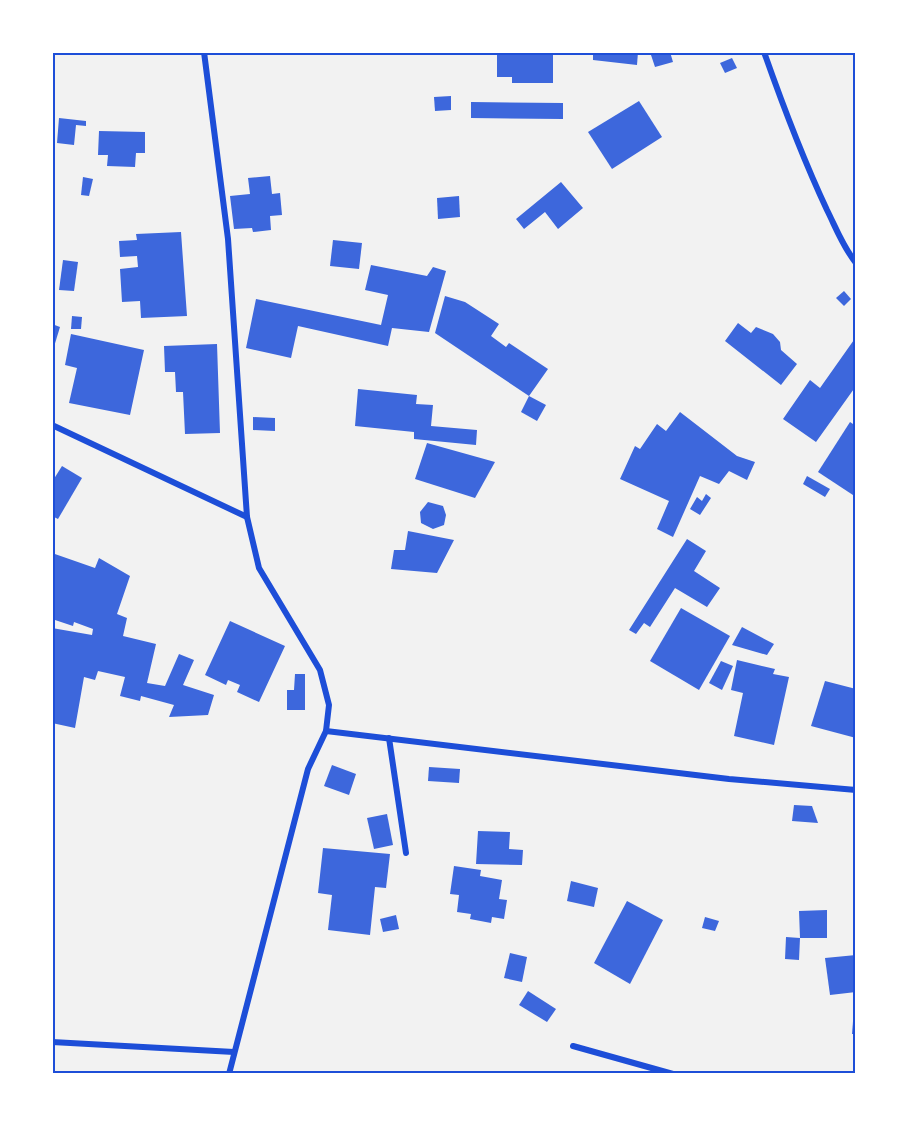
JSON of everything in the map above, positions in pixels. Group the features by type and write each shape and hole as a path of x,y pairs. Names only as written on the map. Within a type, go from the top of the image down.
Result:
{"street":[{"path":"204,52 228,239 247,517 259,568 320,670 329,705 326,731 308,769 230,1074"},
{"path":"764,52 785,113 820,194 848,254 855,263"},
{"path":"52,425 247,517"},
{"path":"326,731 729,779 855,790"},
{"path":"388,738 406,853"},
{"path":"52,1041 234,1052"},
{"path":"573,1046 673,1074"}],"building":[{"path":"497,52 553,52 553,83 512,83 512,77 497,77"},
{"path":"593,52 638,52 637,65 593,60"},
{"path":"650,52 670,52 673,62 655,67"},
{"path":"732,58 737,68 725,73 720,63"},
{"path":"451,96 451,110 435,111 434,97"},
{"path":"639,101 662,137 612,169 588,132"},
{"path":"471,102 563,103 563,119 471,118"},
{"path":"59,118 86,121 86,126 76,125 74,145 57,143"},
{"path":"99,131 145,132 145,153 136,153 135,167 107,166 108,155 98,155"},
{"path":"270,176 272,194 280,193 282,215 270,216 271,230 253,232 252,228 234,229 230,196 250,194 248,178"},
{"path":"83,177 93,179 89,196 81,195"},
{"path":"561,182 583,208 558,229 545,212 524,229 516,219"},
{"path":"459,196 460,217 438,219 437,198"},
{"path":"181,232 187,316 141,318 140,301 122,302 120,269 138,267 137,256 120,257 119,241 137,240 136,234"},
{"path":"333,240 362,243 359,269 330,266"},
{"path":"63,260 78,262 74,291 59,290"},
{"path":"371,265 427,276 433,267 446,271 429,332 392,328 388,346 298,326 291,358 246,348 256,299 381,325 388,295 365,290"},
{"path":"844,291 851,299 844,306 836,298"},
{"path":"445,296 465,302 499,324 491,336 506,347 509,343 548,369 529,396 435,333"},
{"path":"72,316 82,317 81,329 71,329"},
{"path":"738,323 751,333 756,327 773,334 780,342 781,350 797,364 781,385 725,341"},
{"path":"52,324 60,327 53,350 52,350"},
{"path":"71,334 144,350 130,415 69,403 77,368 65,365"},
{"path":"856,337 856,386 816,442 783,419 810,380 820,388"},
{"path":"217,344 220,433 185,434 183,392 176,392 175,372 165,372 164,346"},
{"path":"358,389 417,395 416,404 433,405 431,426 477,430 476,445 414,439 414,432 355,426"},
{"path":"529,396 546,405 537,421 521,412"},
{"path":"680,412 737,456 755,462 747,480 729,471 719,484 700,476 673,537 657,529 669,501 620,479 635,446 640,449 657,424 666,431"},
{"path":"253,417 275,418 275,431 253,430"},
{"path":"850,422 856,426 856,497 818,472"},
{"path":"427,443 495,462 475,498 415,479"},
{"path":"62,466 82,478 58,519 52,516 52,482"},
{"path":"807,476 830,489 825,497 803,484"},
{"path":"706,494 711,498 700,515 690,509 697,497 702,501"},
{"path":"428,502 443,506 446,515 444,525 433,529 421,523 420,512"},
{"path":"408,531 454,540 437,573 391,569 394,550 405,550"},
{"path":"687,539 706,551 694,571 720,588 707,607 675,588 650,627 644,623 636,634 629,630"},
{"path":"52,553 95,568 99,558 130,576 117,614 127,618 123,636 156,644 147,683 165,686 179,654 194,660 183,685 214,695 208,715 169,717 174,705 141,696 140,701 120,696 125,677 98,671 95,680 84,677 75,728 52,723 52,628 92,635 93,629 74,622 73,626 52,619"},
{"path":"681,608 730,636 699,690 650,661"},
{"path":"230,621 285,646 259,702 237,692 240,685 228,680 226,685 205,675"},
{"path":"742,627 774,644 767,655 732,645"},
{"path":"737,660 775,669 773,674 789,677 774,745 734,736 743,693 731,690"},
{"path":"721,661 733,666 722,690 709,683"},
{"path":"295,674 305,674 305,710 287,710 287,690 294,690"},
{"path":"825,681 856,689 856,738 811,726"},
{"path":"332,765 356,774 349,795 324,786"},
{"path":"429,767 460,769 459,783 428,781"},
{"path":"794,805 812,806 818,823 792,821"},
{"path":"387,814 393,845 374,849 367,818"},
{"path":"478,831 510,832 509,849 523,850 522,865 476,864"},
{"path":"323,848 390,854 386,888 375,887 370,935 328,930 332,895 318,893"},
{"path":"454,866 481,870 480,876 502,880 499,899 507,900 504,919 492,917 491,923 470,919 471,914 457,912 459,895 450,894"},
{"path":"571,881 598,888 594,907 567,901"},
{"path":"627,901 663,920 630,984 594,963"},
{"path":"827,910 827,938 800,938 799,911"},
{"path":"396,915 399,929 383,932 380,919"},
{"path":"705,917 719,921 715,931 702,928"},
{"path":"786,937 800,938 799,960 785,959"},
{"path":"510,953 527,957 522,982 504,978"},
{"path":"856,955 856,992 830,995 825,958"},
{"path":"528,991 556,1009 547,1022 519,1005"},
{"path":"854,1009 856,1009 856,1034 852,1034"}]}
